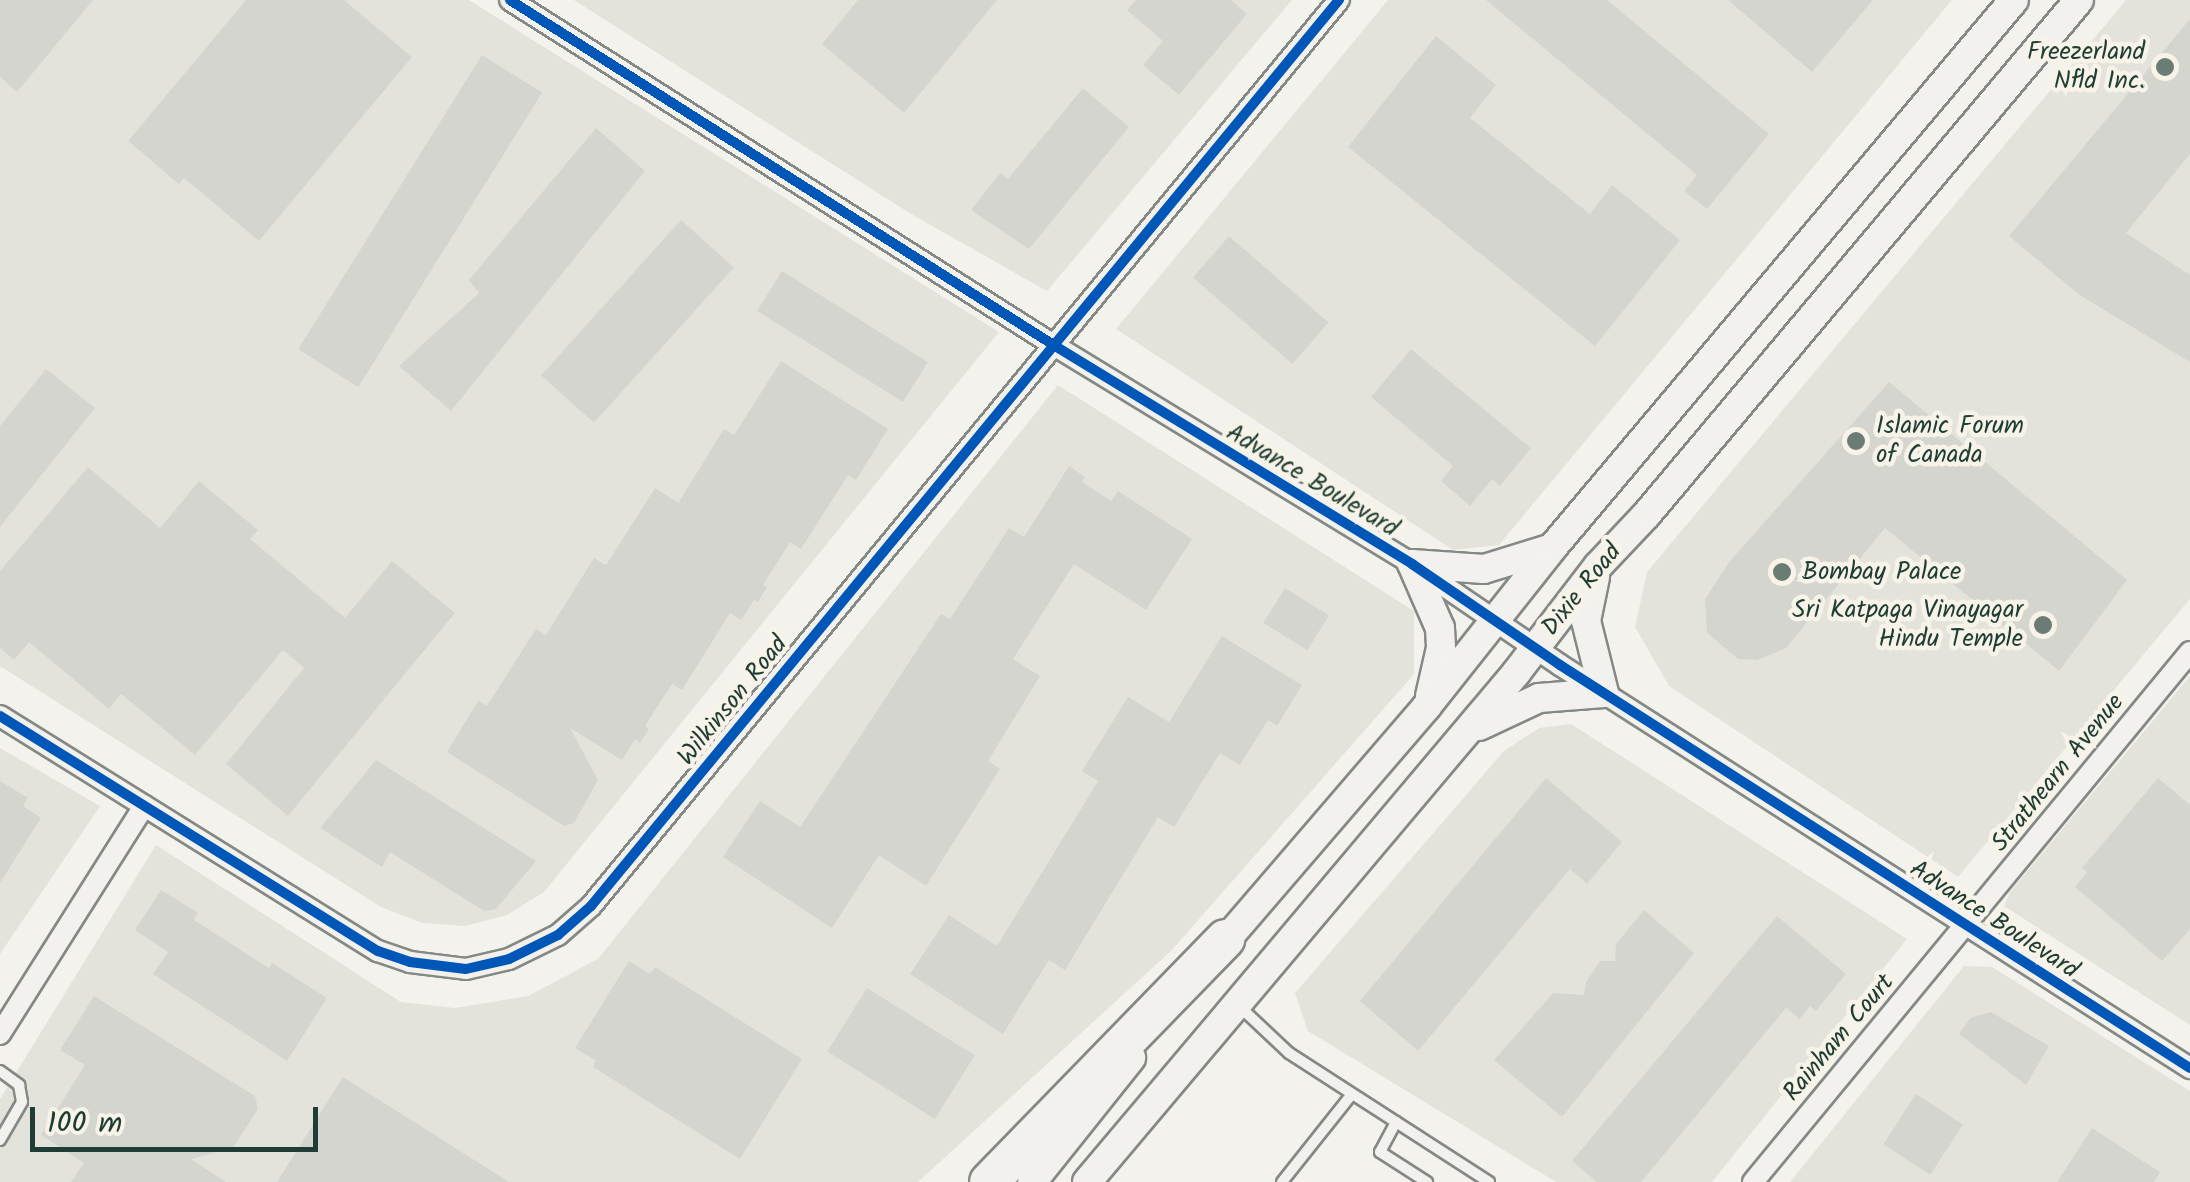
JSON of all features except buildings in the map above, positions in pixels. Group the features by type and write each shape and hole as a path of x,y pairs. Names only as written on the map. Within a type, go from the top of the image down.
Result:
{"highway":[{"path":"989,1182 1225,939"}],"main road":[{"name":"Dixie Road","path":"1032,1182 1225,939 1427,706 1553,548 2014,0"},
{"name":"Dixie Road","path":"1087,1182 1464,733 1598,566 1647,514 2079,0"},
{"path":"1427,706 1441,648 1440,628 1412,564 1484,569 1553,548"},
{"path":"1464,733 1539,698 1604,693 1586,621 1598,566"}],"street":[{"name":"Advance Boulevard","path":"510,0 1052,344 1412,564 1534,648 2190,1068"},
{"name":"Wilkinson Road","path":"0,716 349,936 410,962 466,969 510,960 558,935 591,906 1339,0"},
{"name":"Strathearn Avenue","path":"1965,926 2190,652"},
{"path":"0,1034 144,806"},
{"name":"Rainham Court","path":"1752,1182 1965,926"}],"lane":[{"path":"1238,1005 1289,1052 1489,1182"},
{"path":"0,1071 22,1092 22,1102 0,1140"},
{"path":"1282,1182 1352,1094"},
{"path":"1396,1122 1380,1152 1426,1182"}],"shaded area":[{"path":"0,0 469,0 999,332 544,892 507,915 465,926 422,923 381,907 0,666"},
{"path":"574,0 1292,0 1047,291 911,214"},
{"path":"1388,0 1952,0 1499,545 1453,550 1116,329"},
{"path":"2126,0 2190,0 2190,599 1958,877 1669,686 1635,627 1647,572"},
{"path":"1058,385 1414,611 1414,674 1172,950 918,1182 0,1182 0,1099 156,845 401,1002 455,1008 528,996 598,959"},
{"path":"2190,676 2190,1025 2004,906 2010,892"},
{"path":"1571,724 1907,939 1712,1182 1556,1182 1308,1031 1295,993 1504,751 1539,728"},
{"path":"0,748 100,806 0,954"},
{"path":"1964,966 1992,967 2190,1091 2190,1182 1790,1182"}],"cycle path":[{"path":"510,0 1052,344 1412,564 1560,665 2190,1068"},
{"path":"0,716 378,951 410,962 466,969 509,959 558,935 591,906 1339,0"}],"place":[{"name":"Freezerland Nfld Inc.","path":"2165,67"},
{"name":"Islamic Forum of Canada","path":"1856,441"},
{"name":"Bombay Palace","path":"1782,572"},
{"name":"Sri Katpaga Vinayagar Hindu Temple","path":"2043,625"}]}
